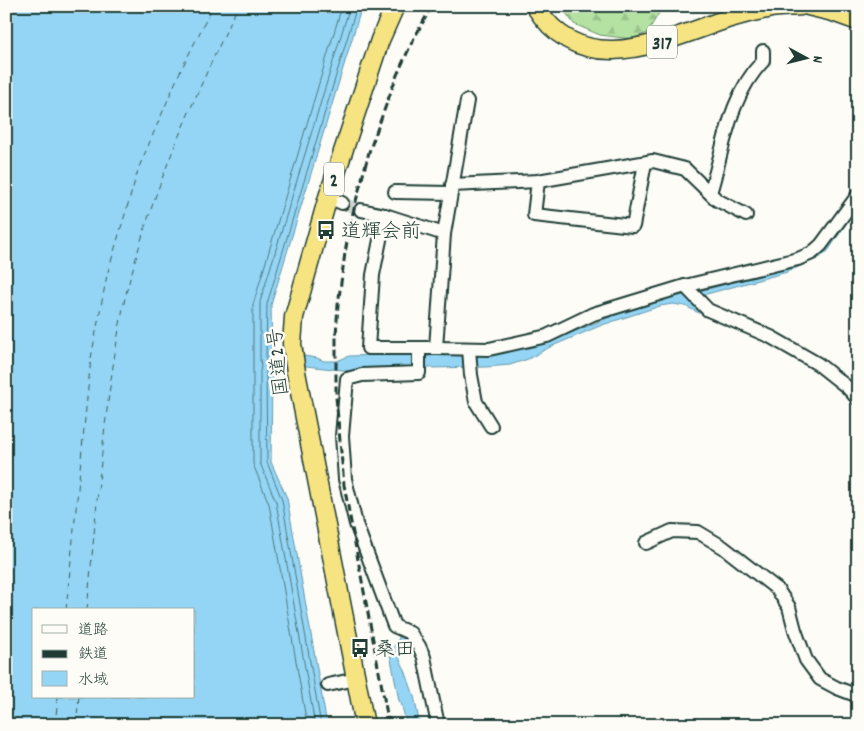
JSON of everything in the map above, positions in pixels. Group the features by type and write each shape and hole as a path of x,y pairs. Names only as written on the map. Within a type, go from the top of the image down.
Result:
{"highway":[{"name":"国道2号","path":"365,725 292,344 294,318 335,200 380,40 395,6"},
{"name":"317","path":"534,6 542,18 556,32 577,44 599,49 624,49 652,45 728,18 769,8 801,6"},
{"path":"808,6 858,21"}],"street":[{"path":"710,193 718,169 729,122 743,86 763,61 763,50"},
{"path":"436,348 444,234 467,101"},
{"path":"395,192 538,181 653,161 685,169 717,200 746,215"},
{"path":"538,181 534,214 633,226 645,163"},
{"path":"385,215 373,275 368,348 489,349 547,336 593,314 691,292 798,259 812,253 821,245 858,195"},
{"path":"361,210 385,215 444,234"},
{"path":"691,292 708,310 771,337 818,364 847,387 858,399"},
{"path":"419,348 419,372 362,375 347,379 342,436 345,479 356,524 394,626 410,633 424,657 438,725"},
{"path":"470,349 471,375 476,402 491,426"},
{"path":"646,543 672,531 698,532 722,547 777,589 789,607 806,660 820,679 858,696"},
{"path":"328,684 356,680"}],"green space":[{"path":"561,6 665,6 647,33 632,39 600,35 574,24"}],"water":[{"path":"6,6 362,6 271,305 272,361 285,361 304,356 324,361 337,361 349,356 412,354 416,357 507,350 554,340 622,312 658,300 684,295 795,265 858,206 828,251 819,258 787,272 703,295 694,300 704,313 701,314 685,306 673,304 660,306 602,325 550,347 528,359 510,365 426,368 417,366 413,369 351,371 306,366 272,370 271,462 287,498 327,725 6,725"},
{"path":"400,636 404,638 399,650 400,660 414,696 420,725 407,725 399,701 390,654"}],"ferry route":[{"path":"66,608 91,358 107,275 139,167 179,74 213,6"},
{"path":"87,608 106,415 126,293 146,226 169,162 195,99 238,6"},
{"path":"55,725 58,698"},
{"path":"76,725 79,698"}],"tunnel":[{"path":"342,203 361,210"}],"railway":[{"path":"389,725 344,485 336,397 336,335 345,253 351,220 369,152 397,75 413,40 432,6"}],"place":[{"name":"道輝会前","path":"326,230"},
{"name":"桑田","path":"360,648"}]}
